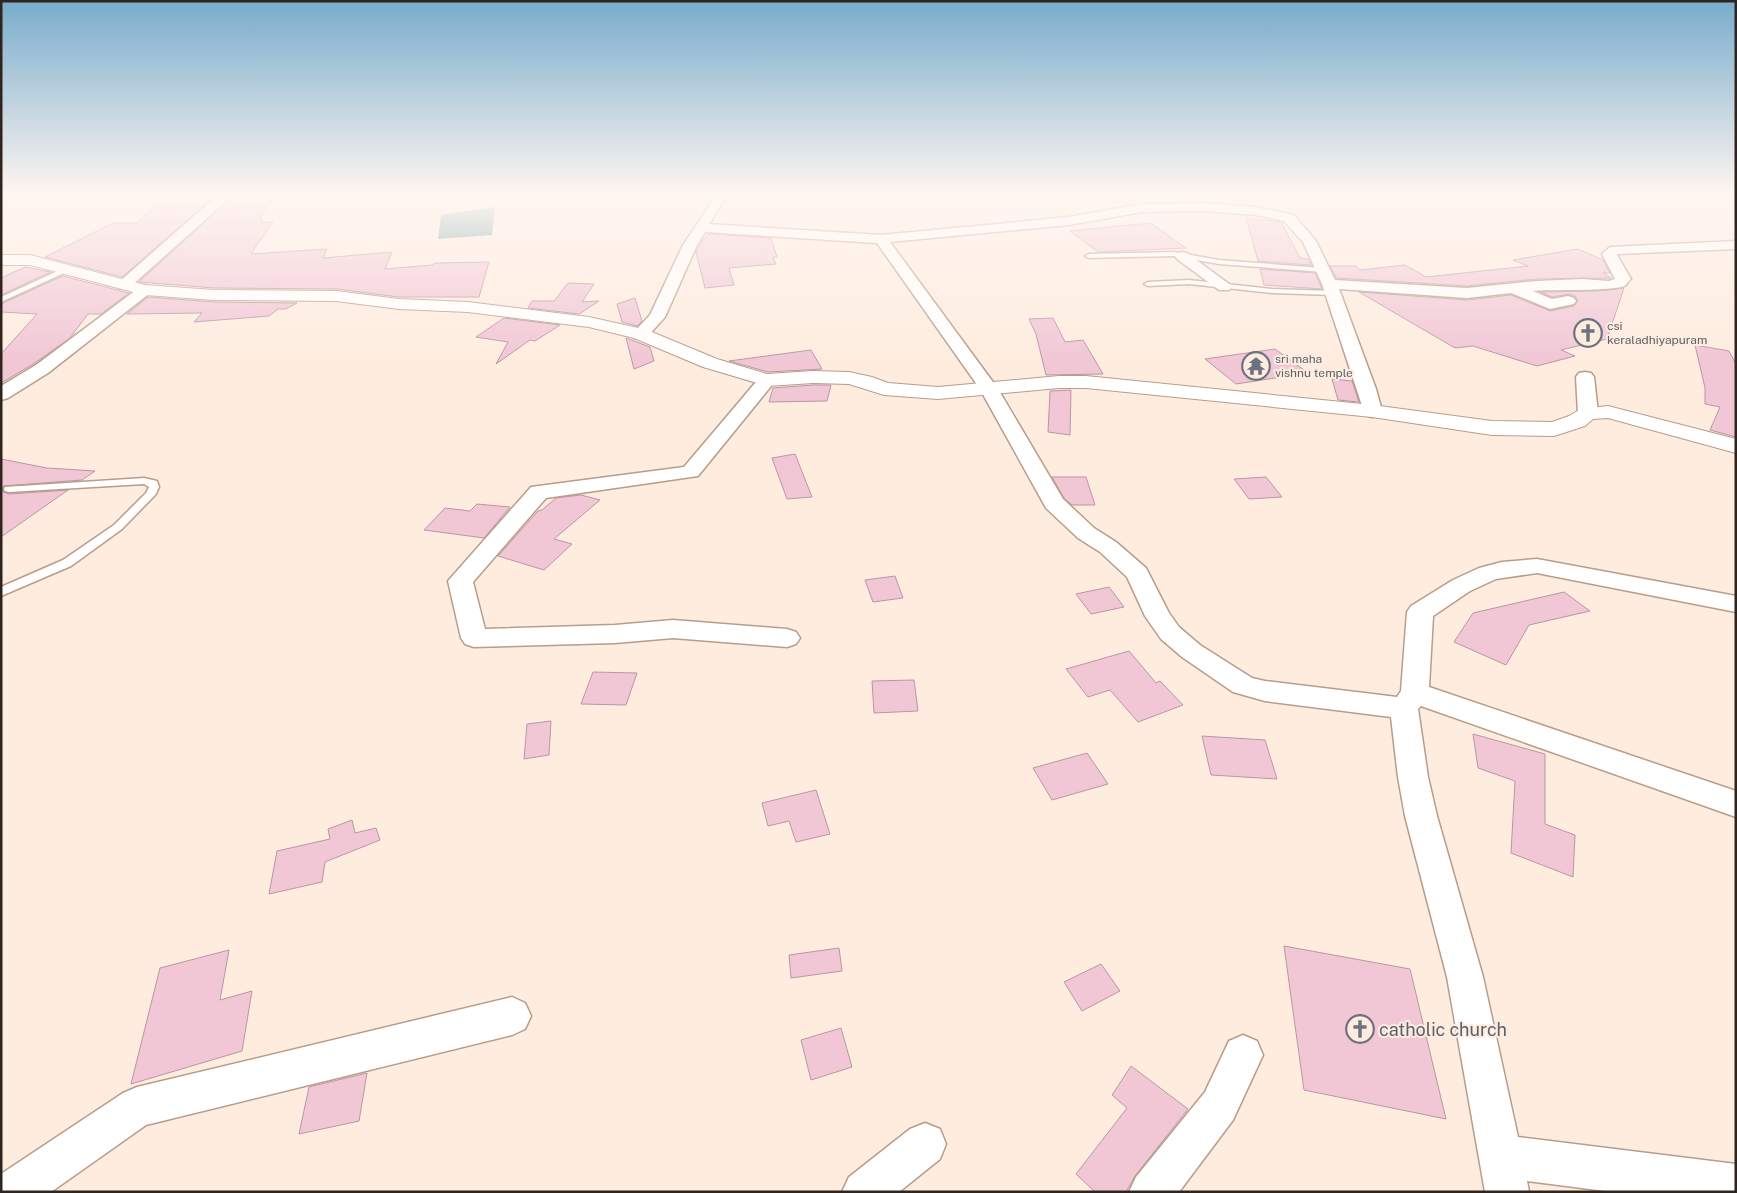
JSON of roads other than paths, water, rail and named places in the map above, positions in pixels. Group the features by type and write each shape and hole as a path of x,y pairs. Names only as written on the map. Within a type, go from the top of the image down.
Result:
{"street":[{"path":"124,284 164,249"},
{"path":"640,334 657,317 688,249"},
{"path":"888,249 988,389 1054,503 1086,533 1108,547 1137,573 1158,616 1170,634 1191,651 1244,685 1266,691 1410,701 1736,804"},
{"path":"1313,249 1329,282 1367,389 1372,411"},
{"path":"1329,282 1467,293 1512,288 1583,284 1609,286 1620,283 1623,279 1610,254 1615,250 1641,249"},
{"path":"1721,249 1736,257"},
{"path":"1182,256 1224,287"},
{"path":"1,260 30,260 145,290 214,295 336,296 399,304 468,306 589,322 640,334 710,363 767,380 813,377 849,378 865,381 884,389 938,393 1059,382 1086,382 1372,411 1492,428 1531,430 1554,429 1566,426 1588,413 1608,412 1736,446"},
{"path":"1512,288 1550,304 1568,302"},
{"path":"1,394 42,369 145,290"},
{"path":"1585,377 1588,413"},
{"path":"767,380 691,472 539,492 460,581 474,638 615,634 672,629 788,638"},
{"path":"1736,604 1536,566 1512,566 1490,571 1470,580 1420,612 1410,701 1413,777 1421,816 1465,977 1491,1100 1504,1174 1736,1186"},
{"path":"13,1192 137,1107 512,1016"},
{"path":"1151,1192 1219,1106 1243,1055"},
{"path":"864,1192 925,1144"}],"lane":[{"path":"1089,256 1158,254 1182,256 1329,282"},
{"path":"1,300 67,270"},
{"path":"1148,284 1188,282 1224,287 1329,282"},
{"path":"1,592 67,563 118,527 151,494 154,488 153,483 144,481 10,489"}],"place":[{"name":"csi keraladhiyapuram","path":"1588,333"},
{"name":"sri maha vishnu temple","path":"1256,366"},
{"name":"catholic church","path":"1360,1029"}]}
